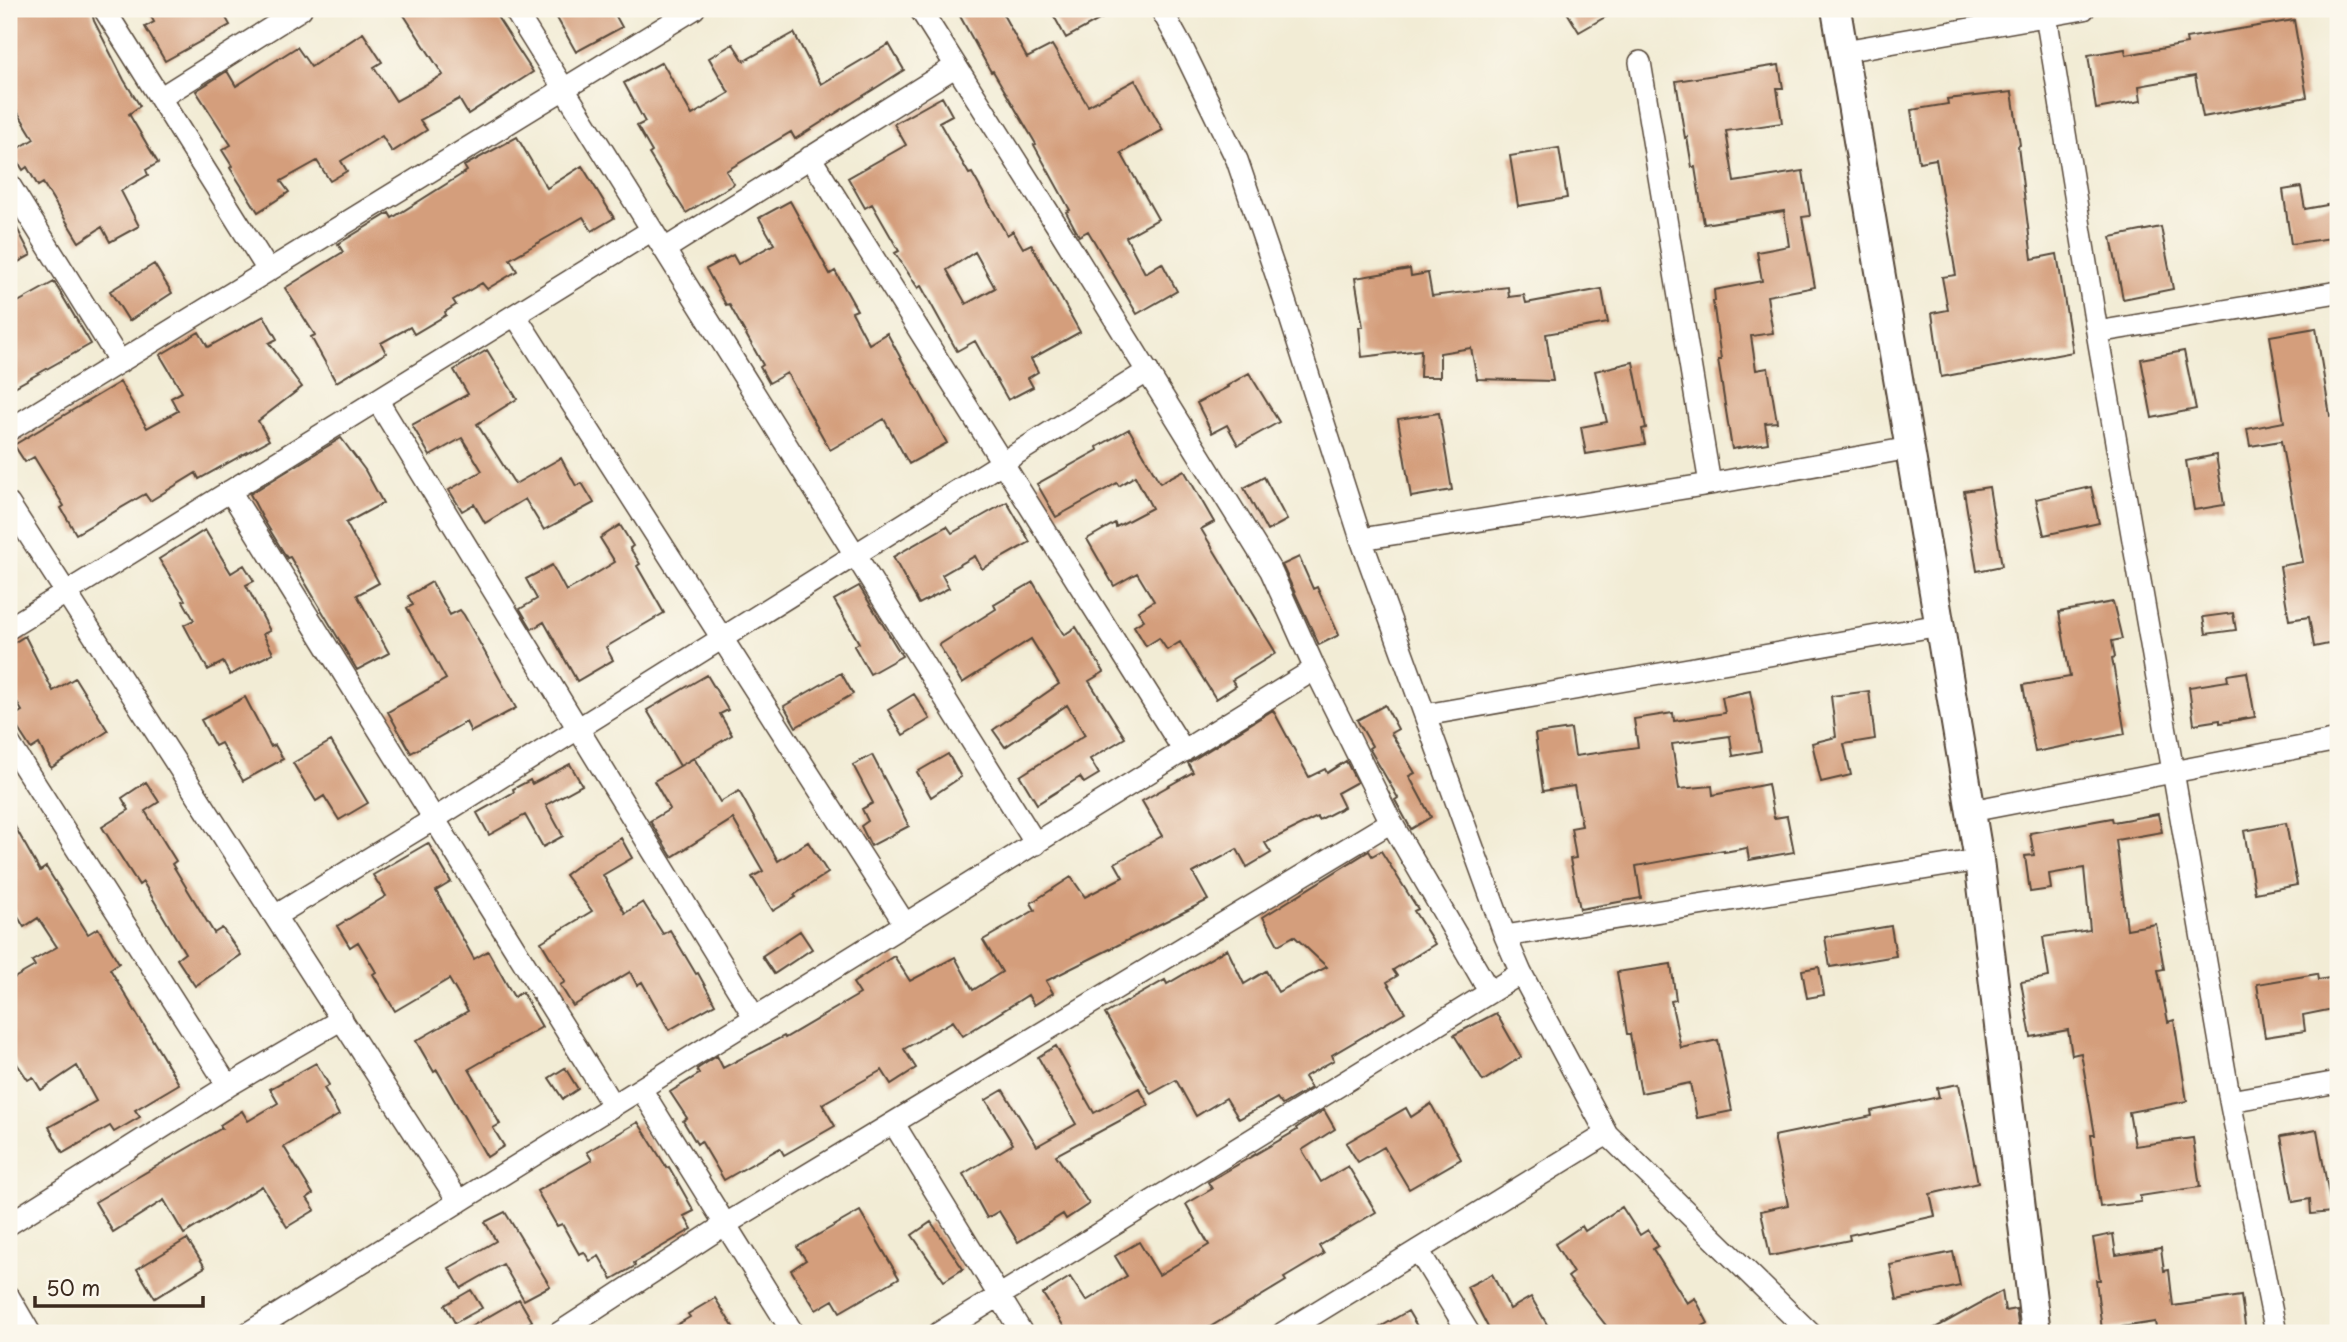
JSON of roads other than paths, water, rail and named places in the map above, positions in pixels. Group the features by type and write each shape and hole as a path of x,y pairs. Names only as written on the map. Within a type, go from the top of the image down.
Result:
{"main road":[{"path":"1836,9 1979,860 2036,1333"}],"street":[{"path":"104,9 268,270"},
{"path":"160,98 301,9"},
{"path":"514,9 1036,844"},
{"path":"9,430 694,9"},
{"path":"920,9 1271,571 1315,669 1391,822 1489,991"},
{"path":"1161,9 1237,160 1361,539 1505,936 1521,972 1607,1134 1810,1333"},
{"path":"1844,51 2084,9"},
{"path":"2046,15 2097,332 2230,1101 2276,1333"},
{"path":"1640,62 1710,484"},
{"path":"664,249 956,66"},
{"path":"810,157 1184,751"},
{"path":"9,184 120,362"},
{"path":"9,628 652,230"},
{"path":"2097,332 2338,292"},
{"path":"515,315 905,924"},
{"path":"275,916 1148,371"},
{"path":"377,400 755,1018"},
{"path":"1361,539 1710,484 1910,448"},
{"path":"230,491 613,1106"},
{"path":"9,504 459,1202"},
{"path":"1425,715 1940,625"},
{"path":"248,1333 279,1325 459,1202 1315,669"},
{"path":"1971,811 2338,740"},
{"path":"9,743 228,1086"},
{"path":"559,1333 726,1224 1391,822"},
{"path":"1505,936 1979,860"},
{"path":"939,1333 1521,972"},
{"path":"9,1224 228,1086 342,1019"},
{"path":"2230,1101 2338,1082"},
{"path":"641,1089 793,1333"},
{"path":"894,1124 1023,1333"},
{"path":"1283,1333 1607,1134"},
{"path":"1418,1250 1469,1333"},
{"path":"9,1297 30,1333"}]}
